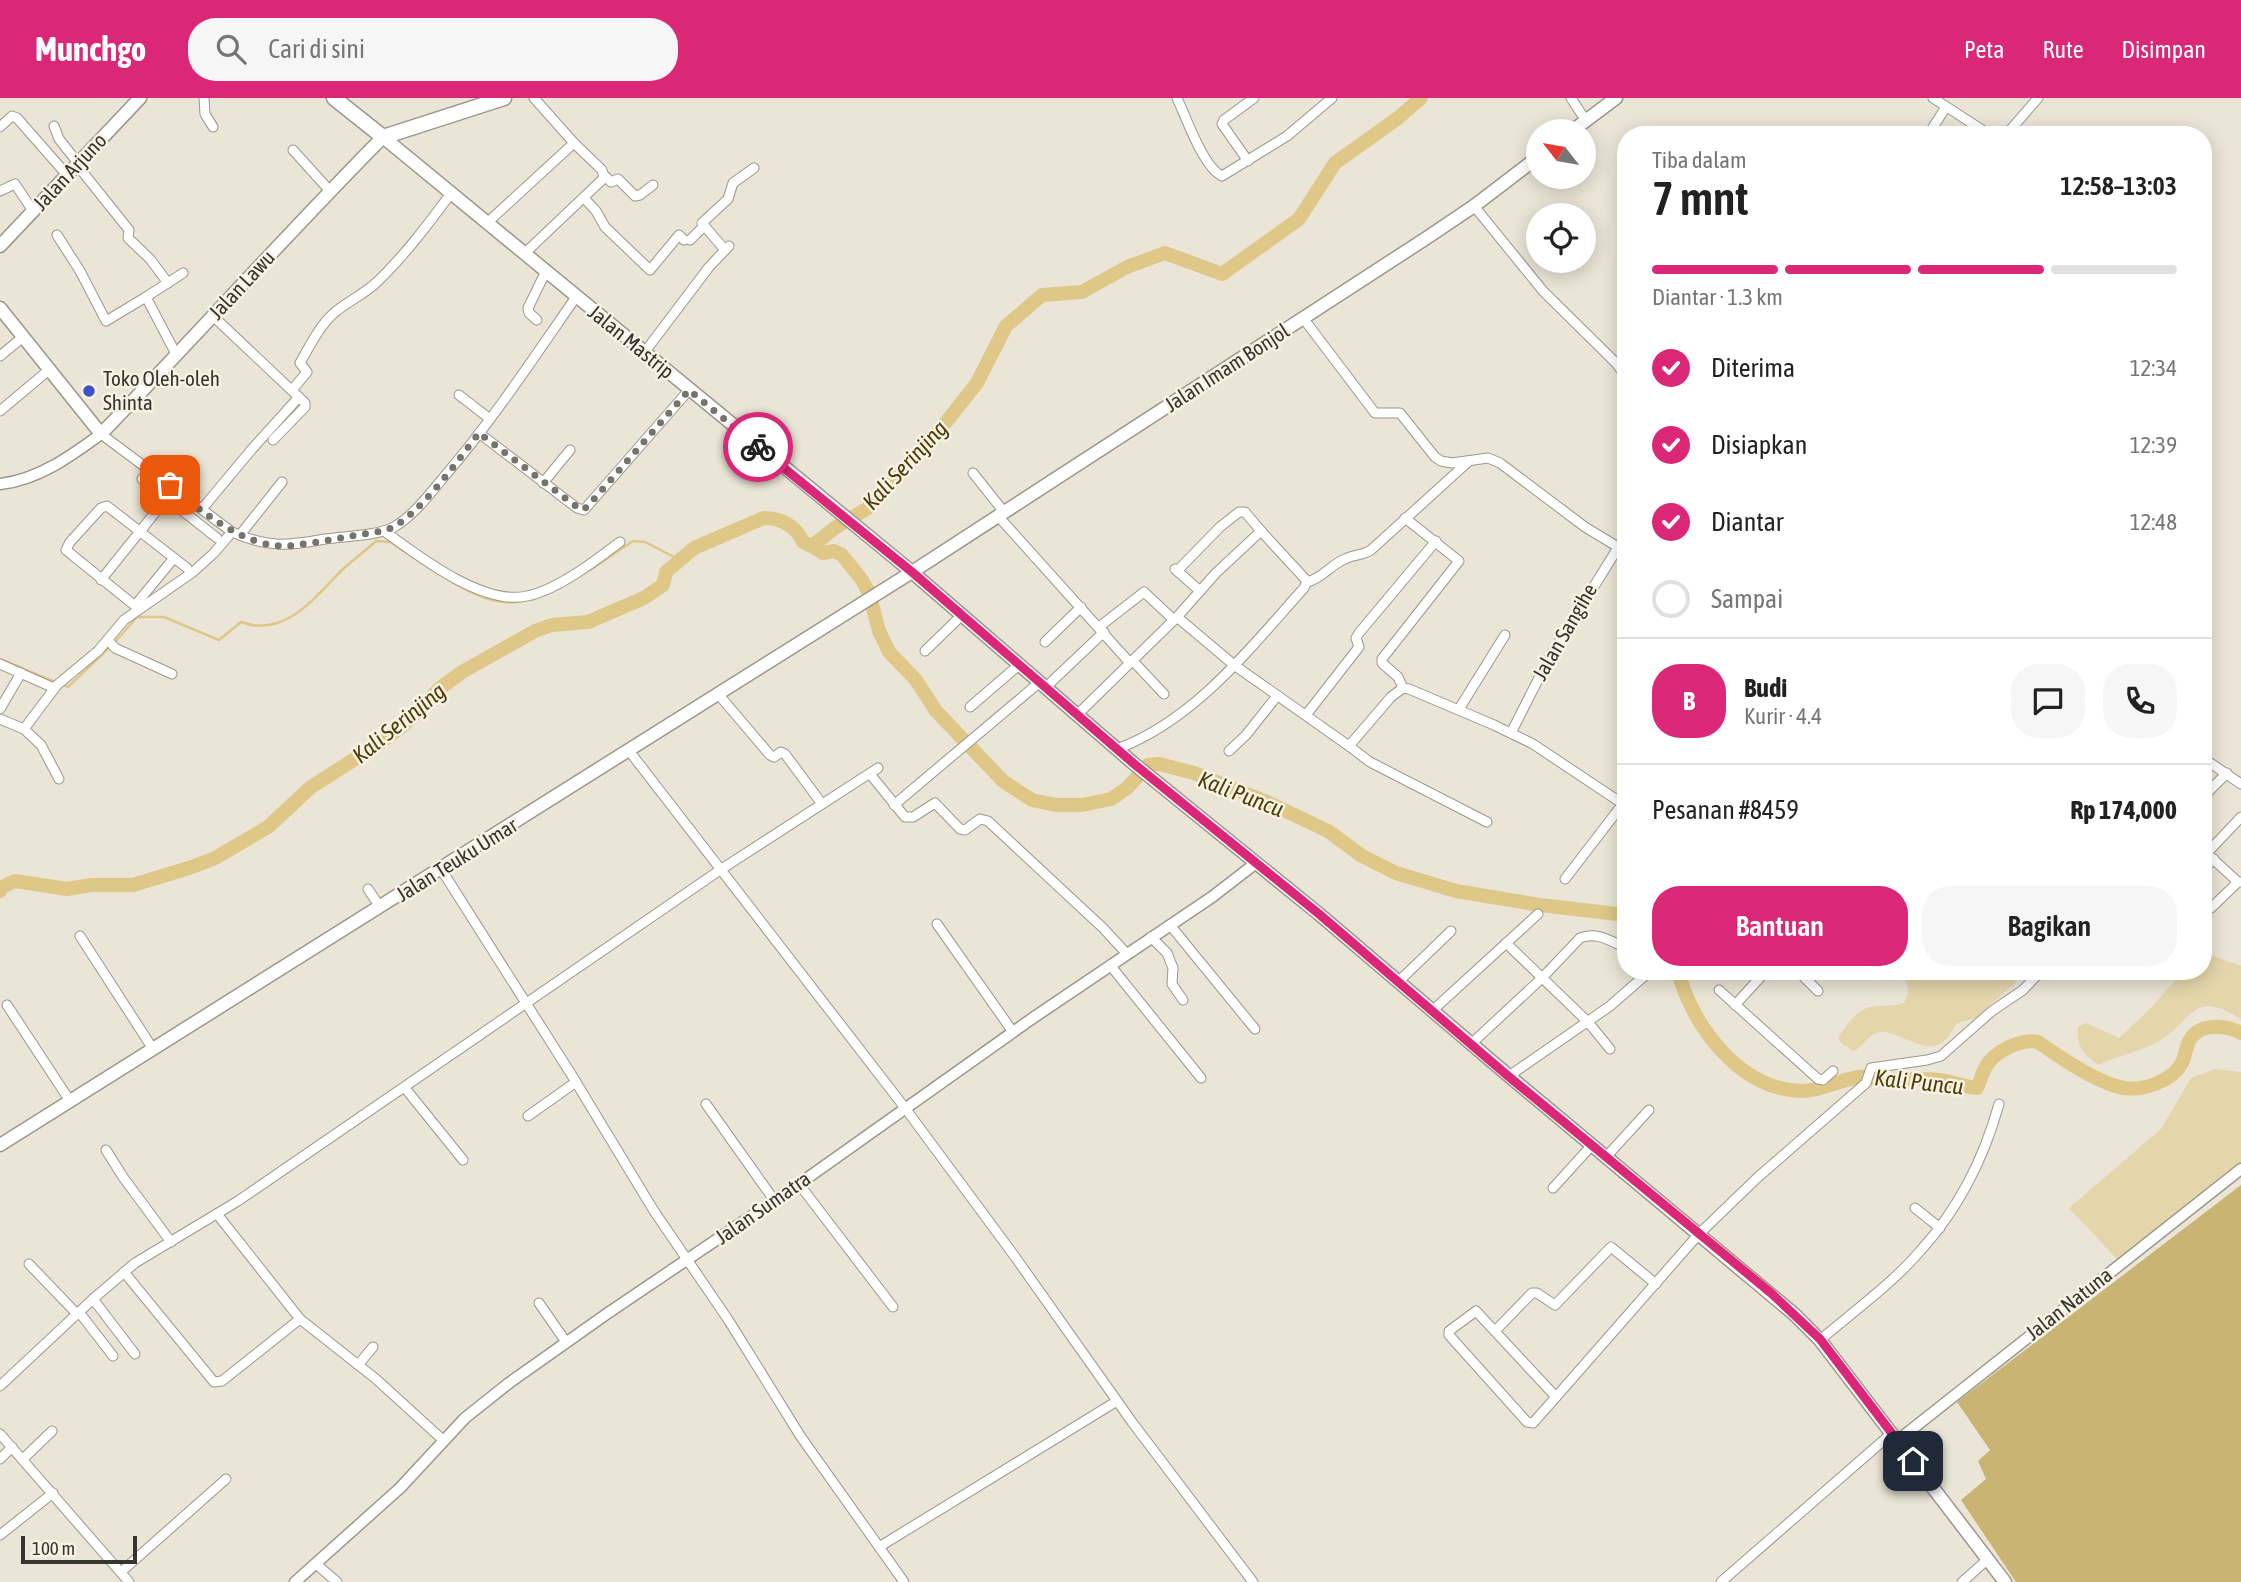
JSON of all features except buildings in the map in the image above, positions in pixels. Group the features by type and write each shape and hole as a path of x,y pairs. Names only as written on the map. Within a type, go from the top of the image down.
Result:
{"main road":[{"name":"Jalan Arjuno","path":"0,246 140,98"},
{"path":"334,98 383,137 486,101 504,98"},
{"path":"1589,119 1616,98"},
{"path":"361,119 388,127 412,127"},
{"name":"Jalan Lawu","path":"101,434 383,137"},
{"name":"Jalan Mastrip","path":"383,137 912,572 1133,763 1771,1293 1820,1339 2005,1582"},
{"name":"Jalan Imam Bonjol","path":"912,572 1474,206 1526,166"},
{"path":"0,308 101,434"},
{"name":"Jalan Teuku Umar","path":"0,1146 912,572"}],"street":[{"path":"204,98 205,114 213,127"},
{"path":"534,98 611,182 618,178 635,197 653,185"},
{"path":"1177,98 1205,156 1216,173 1224,176 1287,136 1332,98"},
{"path":"1248,162 1222,124 1254,98"},
{"path":"1571,98 1585,119"},
{"path":"1933,98 1976,126"},
{"path":"2014,126 2038,98"},
{"path":"1934,126 1946,107"},
{"path":"0,127 12,116 16,117 67,175"},
{"path":"54,126 59,139 77,164 129,230 128,238 150,259 168,283"},
{"path":"488,222 574,143"},
{"path":"293,150 330,191"},
{"path":"644,353 690,291 727,248 704,227 703,221 728,199 733,183 754,168"},
{"path":"525,253 604,176"},
{"path":"0,191 15,184 33,211"},
{"path":"202,509 296,394 307,372 300,363 327,320 376,283 417,240 452,192"},
{"path":"583,198 596,211 605,227 650,270 679,235 687,240 704,227"},
{"path":"1474,206 1531,277 1617,364"},
{"path":"57,235 80,271 106,321 183,273"},
{"path":"537,320 529,313 528,308 546,271"},
{"path":"146,297 177,356"},
{"path":"142,479 229,536 255,541 286,546 384,531 396,526 429,494 479,433 576,297"},
{"path":"214,317 305,402 304,407 273,440"},
{"path":"1303,318 1375,413 1400,413 1441,461 1452,463 1488,458 1500,463 1585,527 1617,546"},
{"path":"0,356 23,337"},
{"path":"0,411 50,369"},
{"path":"479,433 577,508 584,510 689,390"},
{"path":"459,395 490,419"},
{"path":"0,484 15,483 31,477 79,450 101,434 170,495 202,509 229,536"},
{"path":"543,483 570,450"},
{"path":"1117,749 1159,729 1234,665 1307,582 1319,579 1336,563 1349,557 1364,555 1469,460"},
{"path":"973,473 1001,514 1081,607 1164,694"},
{"path":"24,729 57,684 111,644 130,615 193,572 282,482"},
{"path":"101,580 170,495"},
{"path":"174,558 134,605 67,553 66,548 105,506 110,507 187,568"},
{"path":"1200,591 1175,569 1238,512 1245,512 1307,582"},
{"path":"1403,688 1402,682 1382,660 1460,561 1405,518"},
{"path":"384,531 474,588 514,597 535,594 563,581 620,542"},
{"path":"1078,714 1176,619 1200,591 1261,531"},
{"path":"1306,715 1359,647 1356,639 1359,633 1436,541"},
{"name":"Jalan Sangihe","path":"1511,733 1548,660 1617,549"},
{"path":"894,805 1043,684 1144,592 1234,665 1370,762 1487,822"},
{"path":"1045,642 1081,607"},
{"path":"925,651 962,615"},
{"path":"1459,709 1505,635"},
{"path":"111,644 172,674"},
{"path":"0,664 57,684"},
{"path":"970,707 1020,664"},
{"path":"0,709 21,673"},
{"path":"1403,688 1459,709 1511,733 1617,798"},
{"path":"1349,746 1391,697 1403,688"},
{"path":"719,695 770,755 774,757 781,752 785,754 822,804"},
{"path":"1228,751 1246,736 1277,696"},
{"path":"0,719 24,729 41,745 60,779"},
{"path":"629,752 905,1108 1117,1401 1253,1582"},
{"path":"2212,764 2241,784"},
{"path":"0,1386 124,1272 217,1214 720,870 874,771 894,805 909,818 935,803 960,830 965,831 980,819 988,821 1103,928 1127,954"},
{"path":"2212,788 2227,773"},
{"path":"1565,879 1617,813"},
{"path":"2212,850 2241,817"},
{"path":"2212,858 2240,882 2212,907"},
{"name":"Jalan Sumatra","path":"295,1582 400,1489 465,1418 566,1342 799,1184 1013,1032 1212,897 1256,863"},
{"path":"441,869 801,1437 904,1582"},
{"path":"368,889 380,907"},
{"path":"1432,1011 1538,914"},
{"path":"936,925 1013,1032"},
{"path":"1170,925 1255,1029"},
{"path":"1398,982 1451,930"},
{"path":"80,936 153,1049"},
{"path":"1471,1044 1584,936 1599,936 1617,944"},
{"path":"1151,937 1167,953 1173,968 1172,984 1184,1000"},
{"path":"1506,943 1588,1022 1610,1049"},
{"path":"1110,965 1200,1078"},
{"path":"1508,1076 1610,1006 1640,980"},
{"path":"1735,1005 1758,980"},
{"path":"1556,1397 1476,1311 1449,1333 1527,1422 1533,1423 1656,1284 1698,1235 1757,1178 1866,1083 1870,1069 1941,1056 2032,980"},
{"path":"1808,981 1818,991"},
{"path":"1720,990 1821,1080 1833,1071"},
{"path":"7,1005 70,1101"},
{"path":"528,1116 576,1082"},
{"path":"405,1087 463,1160"},
{"path":"706,1104 774,1200"},
{"path":"1820,1339 1904,1268 1940,1228 1976,1169 1999,1104"},
{"path":"1606,1157 1649,1110"},
{"path":"1553,1188 1592,1145"},
{"path":"106,1150 171,1242"},
{"name":"Jalan Natuna","path":"1894,1437 2241,1169"},
{"path":"799,1184 893,1307"},
{"path":"1915,1208 1940,1228"},
{"path":"217,1214 300,1319 376,1379 443,1440"},
{"path":"1495,1331 1532,1293 1537,1293 1555,1305 1611,1247 1656,1284"},
{"path":"29,1264 78,1313 113,1356"},
{"path":"124,1272 214,1382 222,1381 300,1319"},
{"path":"93,1298 135,1354"},
{"path":"538,1303 566,1342"},
{"path":"358,1365 373,1347"},
{"path":"879,1547 1117,1401"},
{"path":"23,1459 52,1431"},
{"path":"0,1434 129,1582"},
{"path":"1721,1582 1894,1437"},
{"path":"0,1459 12,1447"},
{"path":"121,1572 226,1479"},
{"path":"0,1535 52,1493"},
{"path":"1962,1582 1989,1559"},
{"path":"316,1564 337,1582"}],"shaded area":[{"path":"2212,956 2241,966 2241,1019 2225,1010 2202,1007 2159,1041 2145,1048 2098,1065 2085,1053 2079,1044 2078,1027 2086,1023 2119,1038 2176,980 2212,980"},
{"path":"1905,981 2016,982 1976,1018 1957,1023 1940,1044 1923,1045 1880,1032 1872,1035 1854,1051 1842,1044 1838,1038 1860,1012 1870,1007 1904,1003 1908,992"},
{"path":"2215,1069 2241,1072 2241,1163 2117,1259 2069,1208 2161,1129 2191,1078"},
{"path":"2241,1185 2241,1582 2016,1582 1961,1500 1986,1479 1978,1461 1990,1450 1957,1402"}],"waterway":[{"name":"Kali Serinjing","path":"0,891 2,887 15,881 67,889 91,885 133,885 215,858 268,827 311,787 380,743 405,724 439,689 462,672 535,631 552,625 588,622 644,598 663,585 666,572 694,548 764,518 787,524 803,542 812,546 836,527 868,508 939,431 977,383 1006,326 1042,295 1082,292 1127,267 1165,253 1222,274 1299,219 1335,163 1421,98"},
{"path":"61,684 68,687 137,617 164,617 219,640 241,622 257,626 285,620 309,603 376,541 390,542 440,575"},
{"path":"590,570 633,541 645,542 680,560"},
{"name":"Kali Puncu","path":"812,546 823,553 834,551 842,555 869,593 879,631 889,652 916,680 936,711 1003,781 1032,800 1056,805 1082,805 1111,799 1127,788 1148,765 1159,764 1194,773 1267,802 1328,831 1362,856 1396,873 1456,891 1617,914"},
{"path":"452,582 483,597 503,602 538,597"},
{"path":"0,659 55,682"},
{"name":"Kali Puncu","path":"1681,980 1707,1033 1739,1067 1758,1080 1779,1088 1802,1091 1862,1077 1880,1080 1937,1080 1977,1088 1985,1068 1994,1057 2016,1044 2031,1041 2038,1042 2102,1081 2124,1088 2140,1088 2172,1075 2183,1060 2189,1040 2201,1029 2222,1027 2241,1033"}],"way so far":[{"path":"170,485 232,532 246,539 286,546 384,531 396,526 429,494 479,433 581,510 587,507 689,390 758,447"}],"place":[{"name":"Toko Oleh-oleh Shinta","path":"89,391"}],"route":[{"path":"758,447 912,572 1133,763 1319,914 1508,1076 1771,1293 1820,1339 1913,1461"}]}
